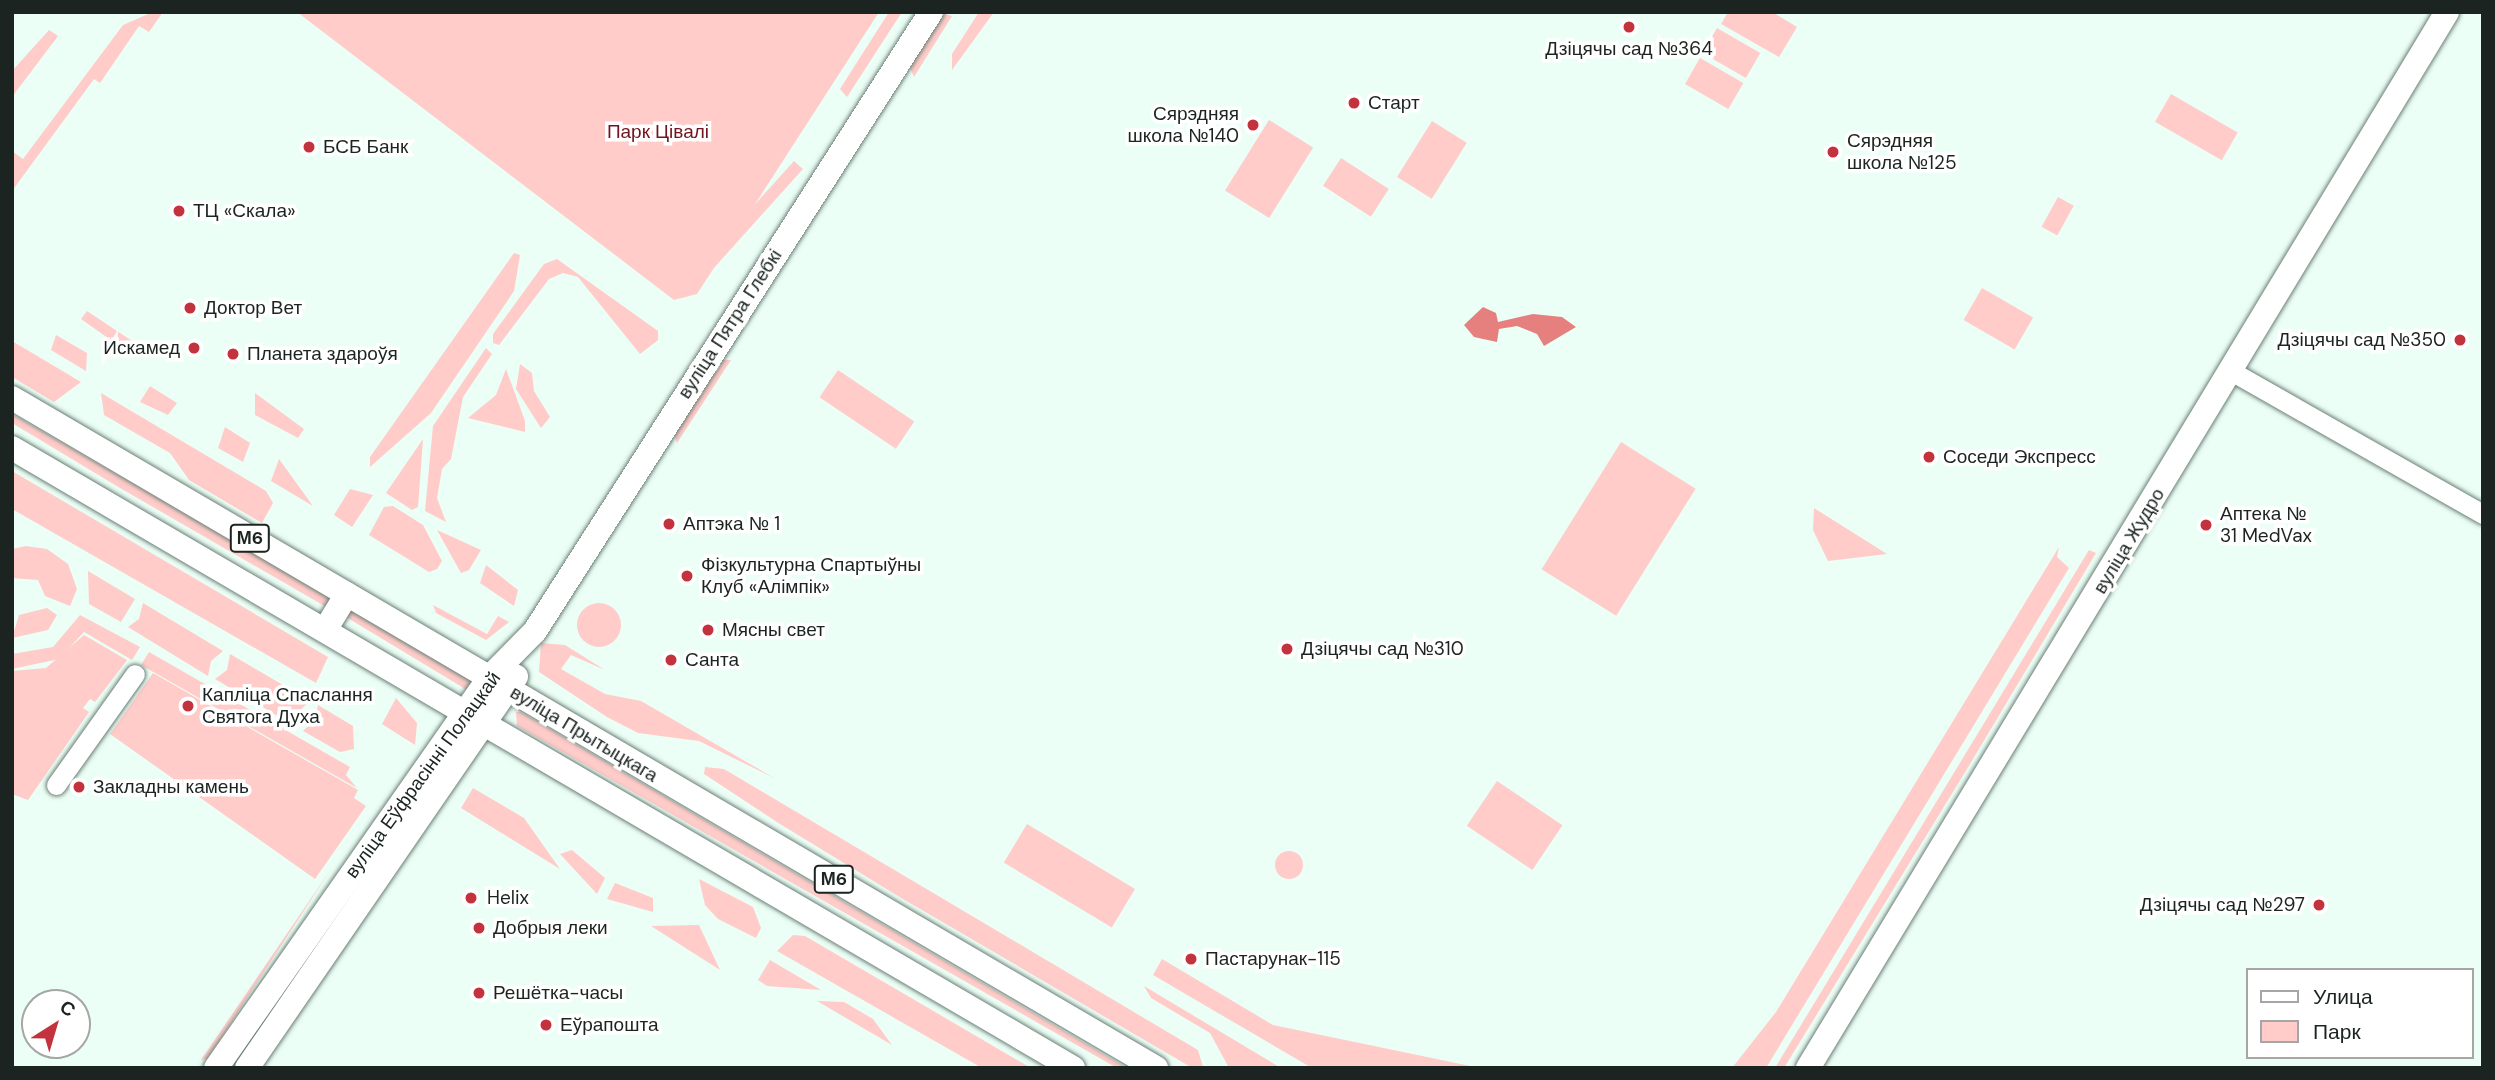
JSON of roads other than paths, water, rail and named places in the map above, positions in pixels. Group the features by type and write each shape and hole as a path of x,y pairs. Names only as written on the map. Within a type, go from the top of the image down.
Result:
{"main road":[{"name":"вуліца Пятра Глебкі","path":"531,637 931,12"},
{"name":"вуліца Жудро","path":"1808,1068 2447,12"},
{"name":"вуліца Прытыцкага","path":"12,398 1156,1068"},
{"name":"вуліца Прытыцкага","path":"12,448 1073,1068"},
{"path":"325,630 347,594"},
{"name":"вуліца Еўфрасінні Полацкай","path":"216,1068 464,712 489,678 531,637"},
{"name":"вуліца Еўфрасінні Полацкай","path":"247,1068 511,691 531,637"}],"street":[{"path":"2231,371 2483,514"},
{"path":"56,785 135,674"}],"place":[{"name":"Дзіцячы сад №364","path":"1629,27"},
{"name":"Старт","path":"1354,103"},
{"name":"Сярэдняя школа №140","path":"1253,125"},
{"name":"БСБ Банк","path":"309,147"},
{"name":"Сярэдняя школа №125","path":"1833,152"},
{"name":"ТЦ «Скала»","path":"179,211"},
{"name":"Доктор Вет","path":"190,308"},
{"name":"Дзіцячы сад №350","path":"2460,340"},
{"name":"Искамед","path":"194,348"},
{"name":"Планета здароўя","path":"233,354"},
{"name":"Соседи Экспресс","path":"1929,457"},
{"name":"Аптэка № 1","path":"669,524"},
{"name":"Аптека № 31 MedVax","path":"2206,525"},
{"name":"Фізкультурна Спартыўны Клуб «Алімпік»","path":"687,576"},
{"name":"Мясны свет","path":"708,630"},
{"name":"Дзіцячы сад №310","path":"1287,649"},
{"name":"Санта","path":"671,660"},
{"name":"Капліца Спаслання Святога Духа","path":"188,706"},
{"name":"Закладны камень","path":"79,787"},
{"name":"Helix","path":"471,898"},
{"name":"Дзіцячы сад №297","path":"2319,905"},
{"name":"Добрыя леки","path":"479,928"},
{"name":"Пастарунак-115","path":"1191,959"},
{"name":"Решётка-часы","path":"479,993"},
{"name":"Еўрапошта","path":"546,1025"}],"park label":[{"name":"Парк Цівалі","path":"658,132"}]}
